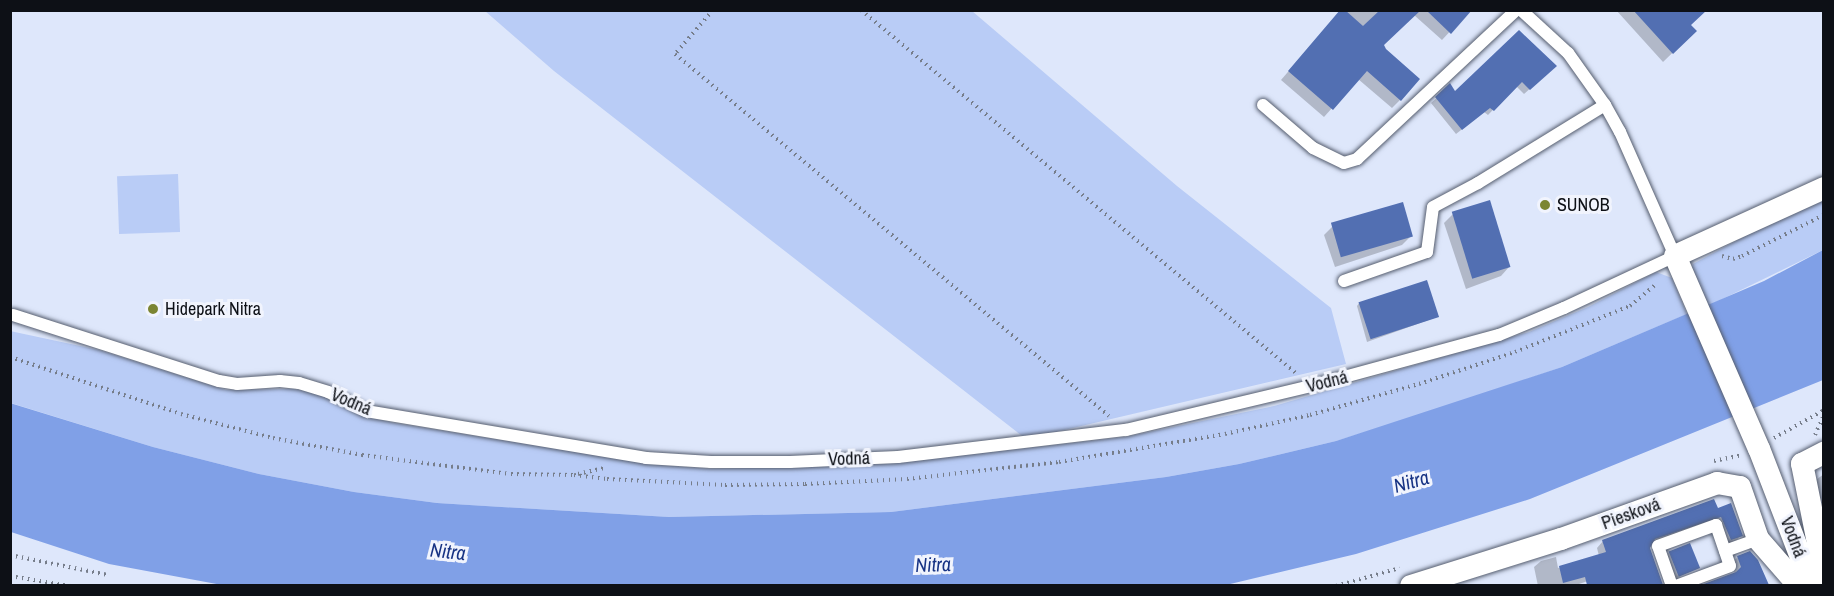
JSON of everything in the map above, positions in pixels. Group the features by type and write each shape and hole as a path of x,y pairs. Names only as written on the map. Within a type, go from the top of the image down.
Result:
{"street":[{"path":"1675,256 1824,188"},
{"name":"Vodná","path":"1675,256 1756,442 1812,585"},
{"path":"1821,585 1820,553 1802,464 1824,453"},
{"name":"Piesková","path":"1411,585 1561,539 1717,483 1740,487 1758,539 1799,585"}],"lane":[{"path":"1263,105 1313,148 1344,163 1357,159 1516,10"},
{"name":"Vodná","path":"13,315 219,381 237,384 280,381 299,383 328,392 366,411 646,458 711,462 790,462 898,457 1126,430 1311,386 1499,335 1564,308 1675,256 1605,105 1568,53 1521,10"},
{"path":"1344,281 1427,252 1434,207 1478,183 1605,105"},
{"path":"1716,525 1725,551 1730,566 1674,585 1658,546 1716,525"},
{"path":"1725,551 1758,539"}],"path":[{"path":"713,10 675,54 1126,430"},
{"path":"861,10 1311,386"},
{"path":"1704,243 1726,258 1733,259 1824,215"},
{"path":"10,357 105,390 273,438 362,455 451,467 511,474 574,475"},
{"path":"1756,442 1824,411"},
{"path":"10,555 108,575"},
{"path":"10,576 70,585"}],"shaded area":[{"path":"485,11 972,11 1177,186 1331,308 1346,364 1026,439 554,71"},
{"path":"178,174 180,232 119,234 117,176"},
{"path":"1823,194 1823,250 1706,307 1690,272 1693,264"},
{"path":"1656,272 1672,278 1687,314 1562,367 1427,413 1336,441 1239,464 1166,477 891,512 669,517 437,503 354,492 259,474 153,447 11,403 10,331 99,350 226,390 293,389 315,393 364,416 394,423 659,465 712,469 883,464 1125,437 1274,406 1529,332 1588,307"}],"water":[{"name":"Nitra","path":"1823,250 1823,380 1530,499 1356,554 1226,585 222,585 109,564 11,532 10,403 153,447 259,474 354,492 437,503 669,517 891,512 1166,477 1239,464 1336,441 1562,367 1764,281"}],"building":[{"path":"1340,10 1345,10 1363,26 1380,10 1421,10 1384,45 1420,79 1401,101 1367,71 1333,110 1288,71"},
{"path":"1426,10 1472,10 1451,34"},
{"path":"1633,10 1707,10 1691,25 1697,31 1673,54"},
{"path":"1519,30 1557,66 1530,90 1522,82 1494,111 1490,108 1462,130 1435,97 1450,83 1455,91"},
{"path":"1490,200 1510,267 1472,279 1452,212"},
{"path":"1403,202 1413,237 1341,257 1331,223"},
{"path":"1427,280 1439,317 1371,339 1359,302"},
{"path":"1714,499 1718,508 1731,503 1743,536 1731,540 1721,517 1655,539 1650,548 1663,585 1587,585 1585,577 1563,583 1559,566 1606,552 1602,540"},
{"path":"1690,543 1700,568 1679,577 1669,552"},
{"path":"1750,551 1758,560 1769,585 1701,585 1736,572 1741,567 1737,556"}],"place":[{"name":"SUNOB","path":"1545,205"},
{"name":"Hidepark Nitra","path":"153,309"}]}
